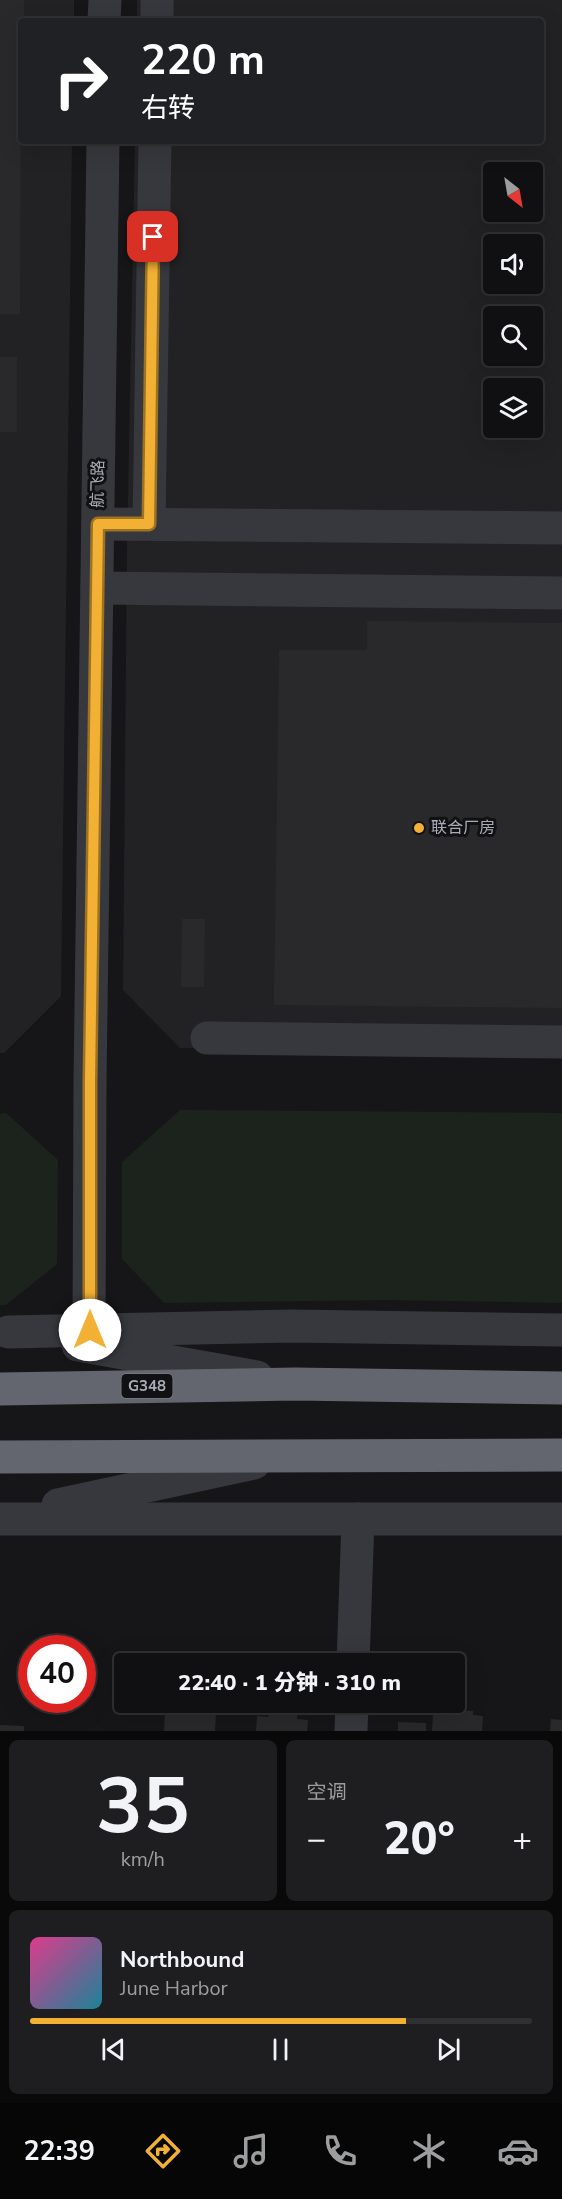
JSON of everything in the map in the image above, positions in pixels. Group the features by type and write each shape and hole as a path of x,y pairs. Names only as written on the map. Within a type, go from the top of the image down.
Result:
{"highway":[{"name":"G348","path":"0,1389 295,1384 562,1388"},
{"path":"0,1457 562,1455"}],"street":[{"path":"104,18 105,0"},
{"path":"157,0 157,18"},
{"name":"航飞路","path":"90,1330 90,1081 103,144"},
{"path":"149,524 155,144"},
{"path":"98,524 562,528"},
{"path":"97,588 562,593"},
{"path":"207,1038 562,1042"},
{"path":"4,1332 292,1326 562,1330"},
{"path":"4,1332 295,1384"},
{"path":"0,1518 287,1456"},
{"path":"0,1518 562,1519"},
{"path":"353,1653 358,1519"},
{"path":"351,1731 352,1713"}],"shaded area":[{"path":"0,0 74,0 74,18 18,18 18,144 72,144 61,996 4,1053 0,1053"},
{"path":"137,0 562,0 562,1052 180,1048 123,990 127,545 135,144 544,144 544,18 137,18"},
{"path":"180,1110 562,1113 562,1303 387,1300 164,1303 122,1259 122,1162"},
{"path":"6,1113 58,1160 57,1264 6,1305 0,1305 0,1114"}],"building":[{"path":"0,0 24,0 24,18 18,18 20,314 0,314"},
{"path":"0,357 17,357 17,432 0,432"},
{"name":"联合厂房","path":"367,621 562,623 562,1008 274,1005 279,650 367,650"},
{"path":"182,919 205,919 204,987 181,987"},
{"path":"473,1711 473,1715 483,1716 482,1731 432,1731 433,1713"},
{"path":"165,1713 216,1714 215,1731 164,1731"},
{"path":"269,1714 297,1715 297,1719 308,1720 307,1731 256,1731 257,1716 268,1717"},
{"path":"551,1719 562,1720 562,1731 550,1731"},
{"path":"398,1722 426,1723 426,1731 398,1731"},
{"path":"0,1725 24,1726 24,1731 0,1731"}],"place":[{"name":"联合厂房","path":"419,828"}],"route":[{"path":"90,1330 90,1081 98,524 149,524 153,237"}]}
